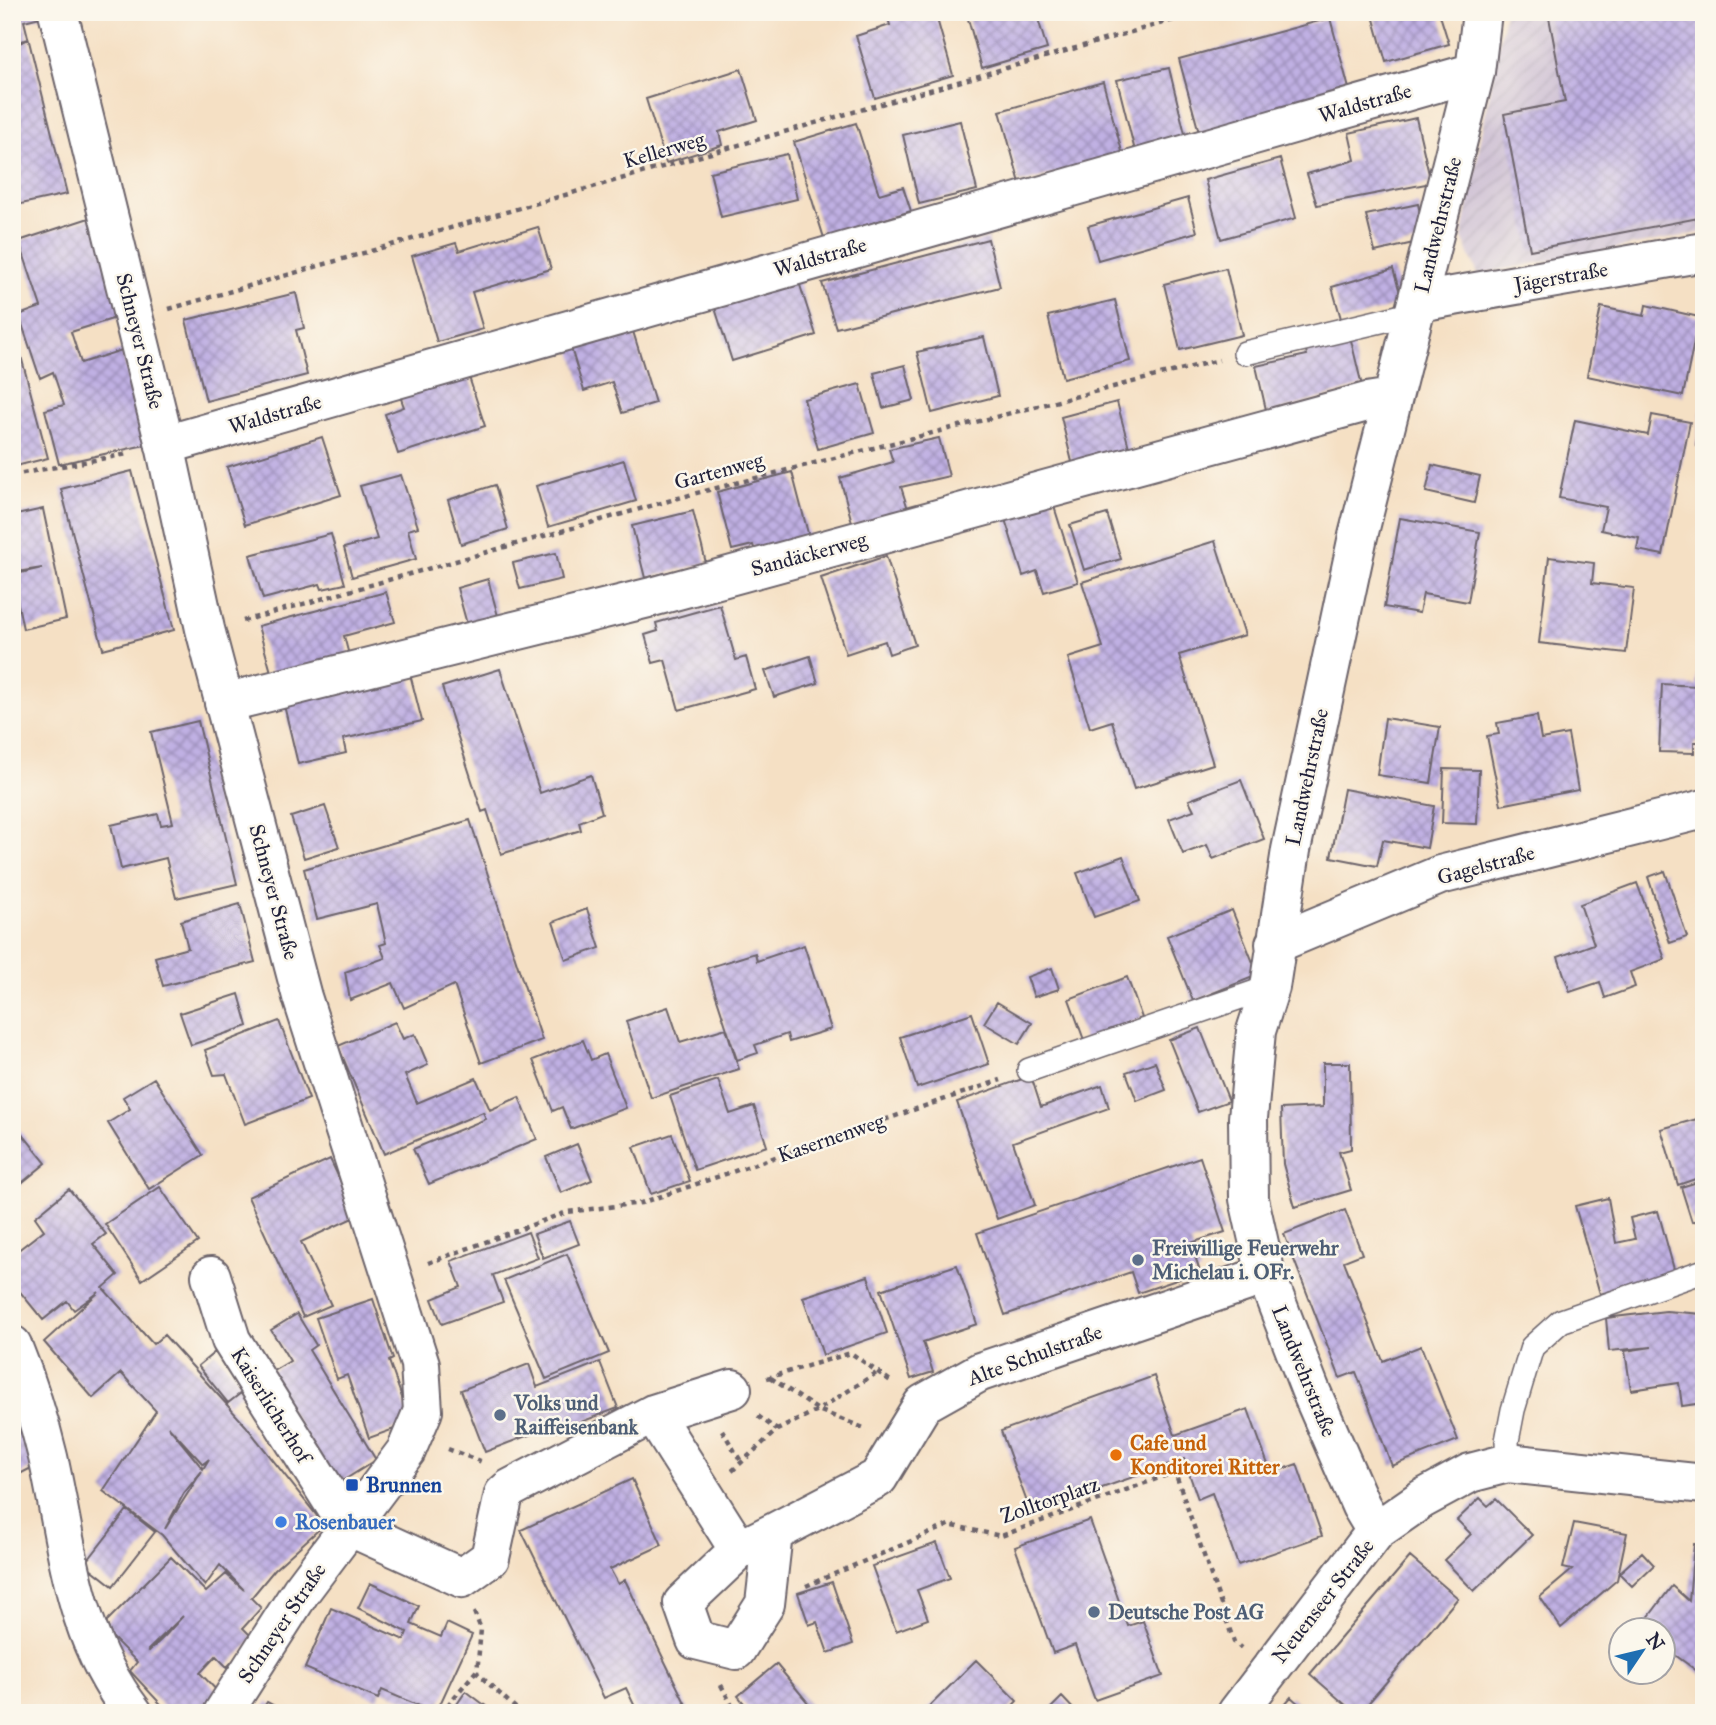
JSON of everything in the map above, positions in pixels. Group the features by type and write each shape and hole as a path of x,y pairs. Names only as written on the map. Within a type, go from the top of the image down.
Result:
{"street":[{"name":"Schneyer Straße","path":"58,12 135,318 205,629 302,997 420,1364 424,1387 423,1411 415,1436 301,1591 223,1713"},
{"name":"Landwehrstraße","path":"1376,1531 1361,1506 1310,1389 1266,1275 1249,1199 1248,1118 1256,1031 1270,987 1291,850 1349,577 1475,72 1482,12"},
{"name":"Waldstraße","path":"165,445 1475,72"},
{"name":"Jägerstraße","path":"1417,307 1704,252"},
{"name":"Sandäckerweg","path":"224,703 639,601 1367,402 1392,398"},
{"name":"Gagelstraße","path":"1275,944 1440,875 1704,809"},
{"name":"Alte Schulstraße","path":"923,1404 980,1372 1266,1275"},
{"name":"Kaiserlicherhof","path":"211,1276 231,1340 348,1526"},
{"path":"12,1345 35,1408 48,1458 66,1558 79,1610 111,1684 133,1713"},
{"path":"348,1526 462,1578 490,1558 504,1494 511,1488 653,1414 732,1389"},
{"path":"773,1533 765,1604 736,1650 696,1640 683,1603 739,1550 878,1478 923,1404"},
{"path":"653,1414 739,1550"},
{"name":"Neuenseer Straße","path":"1237,1713 1376,1531 1422,1500 1470,1473 1508,1463 1704,1484"}],"lane":[{"path":"1245,353 1417,307"},
{"path":"1029,1070 1270,987"},
{"path":"1508,1463 1507,1441 1513,1410 1532,1347 1561,1321 1704,1271"}],"path":[{"name":"Kellerweg","path":"135,318 1201,12"},
{"name":"Gartenweg","path":"205,629 246,621 693,494 906,439 1010,416 1245,353"},
{"path":"12,475 108,459 165,445"},
{"name":"Kasernenweg","path":"391,1277 567,1212 641,1203 1029,1070"},
{"path":"732,1389 851,1353 923,1404"},
{"path":"705,1493 777,1430 818,1410 878,1372"},
{"path":"770,1377 818,1410 900,1443"},
{"path":"415,1436 484,1463 511,1488"},
{"name":"Zolltorplatz","path":"765,1604 949,1525 1001,1536 1175,1472 1234,1642 1270,1669"},
{"path":"462,1578 481,1629 477,1673 521,1713"},
{"path":"441,1713 477,1670"}],"shaded area":[{"path":"1505,12 1704,12 1704,232 1478,274 1462,238"}],"building":[{"path":"12,12 42,12 44,16 24,21 29,39 12,43"},
{"path":"886,12 935,12 953,75 875,98 856,36 890,25"},
{"path":"966,12 1036,12 1047,49 982,68"},
{"path":"1372,12 1439,12 1449,44 1386,62"},
{"path":"1548,12 1704,12 1704,217 1530,250 1504,114 1565,102"},
{"path":"1330,18 1351,96 1200,136 1179,59"},
{"path":"29,39 67,194 12,206 12,46"},
{"path":"1169,68 1187,142 1136,155 1117,80"},
{"path":"741,69 757,120 719,132 722,145 666,163 646,99"},
{"path":"1103,82 1123,155 1020,183 1000,111"},
{"path":"1416,118 1431,183 1317,205 1307,174 1355,160 1349,133"},
{"path":"960,121 977,190 919,204 903,135"},
{"path":"856,123 879,194 903,187 911,211 824,238 794,142"},
{"path":"787,154 797,199 721,217 710,172"},
{"path":"1280,159 1296,218 1221,239 1205,180"},
{"path":"1188,198 1197,232 1098,260 1088,226"},
{"path":"1418,204 1426,240 1375,252 1366,215"},
{"path":"92,217 125,315 71,332 81,363 122,350 145,445 59,464 45,410 64,405 53,372 40,378 19,315 41,307 19,241"},
{"path":"538,227 551,269 472,292 483,329 437,342 412,256 456,243 459,251"},
{"path":"988,239 1000,287 836,328 822,283"},
{"path":"1226,268 1242,335 1180,350 1164,284"},
{"path":"1393,269 1403,303 1342,322 1332,287"},
{"path":"798,279 816,335 732,361 714,305"},
{"path":"296,293 304,328 296,330 307,375 206,401 186,320"},
{"path":"1115,300 1130,361 1063,378 1048,316"},
{"path":"1646,305 1699,317 1683,396 1587,376 1601,307 1644,316"},
{"path":"12,322 48,458 12,467"},
{"path":"632,328 655,403 622,413 612,382 584,391 571,348"},
{"path":"1350,336 1362,386 1267,414 1256,366 1307,355 1305,346"},
{"path":"984,337 998,396 932,413 917,352"},
{"path":"905,365 914,400 883,408 874,373"},
{"path":"468,374 485,426 398,454 385,414 404,407 400,396"},
{"path":"860,384 874,433 818,449 804,399"},
{"path":"1117,402 1130,451 1073,466 1061,417"},
{"path":"1704,404 1704,447 1696,446"},
{"path":"1652,415 1690,422 1663,555 1637,550 1639,538 1601,530 1606,507 1559,498 1575,420 1648,435"},
{"path":"322,437 341,495 245,525 227,467"},
{"path":"939,438 949,476 901,487 908,509 853,526 840,478 893,462 889,449"},
{"path":"624,460 636,501 548,527 536,486"},
{"path":"1432,465 1480,476 1474,503 1426,492"},
{"path":"132,471 174,630 103,649 61,489"},
{"path":"792,472 809,537 755,551 753,545 732,550 717,492"},
{"path":"401,475 418,527 408,530 416,559 352,577 344,548 377,539 360,486"},
{"path":"495,485 508,529 461,544 448,500"},
{"path":"1051,497 1078,582 1044,592 1037,571 1023,576 1003,513"},
{"path":"43,509 66,619 23,629 12,575 42,568 17,572 12,552 12,516"},
{"path":"693,511 706,563 645,578 632,526"},
{"path":"1107,514 1121,559 1084,570 1070,525"},
{"path":"1400,518 1480,532 1468,602 1423,594 1419,613 1384,607"},
{"path":"331,534 345,584 322,589 320,584 263,599 250,555"},
{"path":"1215,541 1245,635 1179,655 1213,764 1134,789 1112,721 1090,728 1068,658 1103,647 1082,582"},
{"path":"556,553 562,579 520,589 513,563"},
{"path":"886,556 915,645 889,654 885,641 846,654 821,578"},
{"path":"1549,557 1594,563 1592,583 1634,588 1626,653 1539,643"},
{"path":"488,579 498,616 467,624 457,588"},
{"path":"386,592 395,622 344,636 350,659 273,679 258,626"},
{"path":"720,605 736,660 746,657 755,689 679,710 665,660 653,663 645,635 658,631 656,623"},
{"path":"1700,607 1704,607 1704,742 1694,742 1694,753 1659,752 1662,684 1697,686"},
{"path":"810,656 818,683 774,697 765,671"},
{"path":"500,669 540,793 591,775 602,813 579,822 581,830 501,854 487,810 482,812 442,687"},
{"path":"410,674 422,721 343,739 346,753 298,764 283,701"},
{"path":"1537,716 1541,739 1568,734 1578,790 1501,805 1487,736 1499,734 1497,723"},
{"path":"1385,718 1440,727 1431,783 1377,775"},
{"path":"198,721 237,884 176,898 166,858 121,869 111,825 158,814 161,825 173,823 151,732"},
{"path":"1444,769 1479,770 1477,824 1442,823"},
{"path":"1241,780 1264,839 1213,859 1207,845 1183,854 1169,819 1194,810 1189,800"},
{"path":"1344,789 1434,806 1427,848 1383,840 1377,866 1331,857"},
{"path":"325,806 339,847 304,858 291,817"},
{"path":"470,820 542,1040 481,1063 454,985 404,1008 393,983 350,1000 345,972 385,958 380,945 386,943 377,904 317,919 304,869"},
{"path":"1123,856 1140,901 1094,917 1077,873"},
{"path":"1665,871 1687,937 1670,943 1648,877"},
{"path":"1637,883 1665,959 1630,972 1635,987 1605,998 1600,982 1570,992 1558,957 1594,944 1580,904"},
{"path":"240,904 255,962 163,986 155,957 188,948 181,921"},
{"path":"587,909 600,948 566,960 553,922"},
{"path":"1232,910 1258,975 1193,1001 1167,936"},
{"path":"804,945 831,1029 789,1042 787,1034 755,1045 758,1053 737,1060 707,968 755,953 757,961"},
{"path":"1052,968 1059,989 1034,997 1027,977"},
{"path":"1127,977 1142,1018 1084,1040 1069,999"},
{"path":"239,994 248,1026 191,1045 180,1013"},
{"path":"997,1002 1032,1023 1019,1044 984,1023"},
{"path":"668,1007 680,1042 726,1028 739,1069 651,1098 626,1021"},
{"path":"972,1013 989,1064 917,1088 900,1037"},
{"path":"279,1021 309,1099 245,1124 226,1074 214,1075 205,1050"},
{"path":"395,1022 403,1039 415,1034 428,1065 405,1075 417,1103 476,1078 490,1110 519,1097 537,1139 429,1184 413,1149 486,1119 483,1112 384,1154 338,1046"},
{"path":"1200,1028 1229,1101 1198,1112 1169,1040"},
{"path":"583,1040 591,1060 605,1054 626,1108 571,1129 562,1107 553,1111 533,1060"},
{"path":"1155,1062 1166,1090 1137,1101 1126,1072"},
{"path":"1323,1063 1350,1063 1351,1149 1339,1152 1351,1190 1295,1207 1283,1164 1281,1109 1323,1107"},
{"path":"1031,1076 1041,1107 1102,1085 1109,1108 1013,1142 1035,1205 997,1219 957,1102"},
{"path":"154,1078 203,1155 149,1189 108,1123 130,1109 123,1097"},
{"path":"718,1080 730,1114 754,1106 767,1146 695,1170 670,1096"},
{"path":"1704,1117 1704,1176 1678,1185 1661,1129"},
{"path":"12,1121 46,1163 12,1191"},
{"path":"672,1134 690,1181 651,1194 634,1147"},
{"path":"577,1144 592,1180 561,1193 546,1157"},
{"path":"1200,1157 1225,1232 1191,1243 1200,1272 1138,1293 1131,1272 1005,1315 977,1233"},
{"path":"330,1159 357,1216 301,1242 331,1305 303,1317 248,1197"},
{"path":"1701,1181 1704,1218 1692,1222 1681,1187"},
{"path":"160,1187 198,1242 142,1280 105,1224"},
{"path":"69,1189 106,1234 93,1244 118,1275 103,1288 153,1344 164,1335 246,1426 324,1525 275,1569 251,1598 261,1608 243,1628 254,1639 227,1667 216,1656 200,1673 223,1697 206,1713 169,1713 130,1671 137,1662 112,1637 106,1622 171,1557 206,1592 226,1574 244,1590 220,1565 205,1586 162,1535 103,1491 156,1411 121,1373 93,1398 44,1342 99,1292 74,1310 67,1301 43,1320 12,1282 12,1255 44,1230 35,1217","holes":["168,1426 203,1464 209,1459 203,1469","202,1471 165,1529 184,1493","183,1616 164,1637 148,1650"]},
{"path":"1608,1198 1616,1243 1635,1239 1630,1218 1658,1211 1675,1273 1600,1294 1575,1206"},
{"path":"1345,1210 1362,1254 1344,1261 1383,1361 1421,1346 1458,1440 1392,1466 1356,1372 1340,1378 1284,1234"},
{"path":"570,1221 579,1244 543,1258 534,1234"},
{"path":"528,1232 538,1258 493,1275 503,1302 442,1324 432,1299 461,1287 451,1261"},
{"path":"567,1254 609,1353 546,1379 504,1280"},
{"path":"957,1265 977,1324 923,1342 933,1372 911,1379 881,1290"},
{"path":"868,1276 887,1333 823,1355 803,1297"},
{"path":"373,1299 393,1359 389,1361 411,1423 369,1438 347,1375 337,1379 316,1318"},
{"path":"1666,1311 1702,1314 1704,1403 1682,1406 1679,1383 1631,1390 1625,1351 1652,1347 1609,1351 1606,1318"},
{"path":"297,1314 316,1345 309,1350 376,1460 336,1485 268,1374 290,1361 271,1330"},
{"path":"215,1352 246,1389 228,1403 198,1366"},
{"path":"600,1362 618,1408 555,1432 552,1426 485,1452 461,1390 529,1364 537,1387"},
{"path":"1154,1376 1175,1435 1248,1409 1271,1473 1297,1464 1322,1536 1238,1565 1212,1493 1198,1499 1184,1459 1031,1513 1001,1431"},
{"path":"12,1415 37,1465 12,1478"},
{"path":"632,1479 662,1545 610,1569 618,1584 625,1580 690,1713 638,1713 626,1688 604,1698 521,1530"},
{"path":"1480,1498 1488,1506 1496,1499 1532,1535 1474,1591 1444,1560 1471,1534 1457,1520"},
{"path":"127,1510 155,1532 113,1586 85,1564"},
{"path":"1090,1520 1128,1626 1143,1621 1163,1676 1095,1700 1075,1645 1053,1653 1015,1547"},
{"path":"1574,1523 1627,1533 1617,1580 1561,1628 1540,1597 1572,1570 1563,1568"},
{"path":"937,1543 950,1578 917,1590 928,1619 896,1631 872,1566"},
{"path":"1694,1544 1704,1545 1704,1676 1678,1657 1678,1616 1649,1616 1672,1586 1689,1601"},
{"path":"1642,1552 1654,1565 1632,1586 1619,1573"},
{"path":"1410,1557 1458,1598 1360,1713 1355,1713 1310,1674"},
{"path":"832,1582 853,1644 828,1653 817,1622 809,1625 798,1593"},
{"path":"370,1583 419,1606 411,1624 441,1637 447,1623 472,1635 436,1713 382,1690 378,1699 305,1668 331,1608 404,1640 407,1632 358,1608"},
{"path":"976,1660 1017,1701 1006,1713 931,1713 927,1709"},
{"path":"776,1664 814,1710 811,1713 752,1713 738,1696"},
{"path":"466,1691 495,1713 451,1713"},
{"path":"1062,1697 1077,1713 1046,1713"},
{"path":"1291,1697 1309,1713 1277,1713"},
{"path":"267,1702 287,1713 260,1713"}],"place":[{"name":"Freiwillige Feuerwehr Michelau i. OFr.","path":"1138,1260"},
{"name":"Volks und Raiffeisenbank","path":"500,1415"},
{"name":"Cafe und Konditorei Ritter","path":"1116,1455"},
{"name":"Brunnen","path":"352,1485"},
{"name":"Rosenbauer","path":"281,1522"},
{"name":"Deutsche Post AG","path":"1094,1612"}]}
